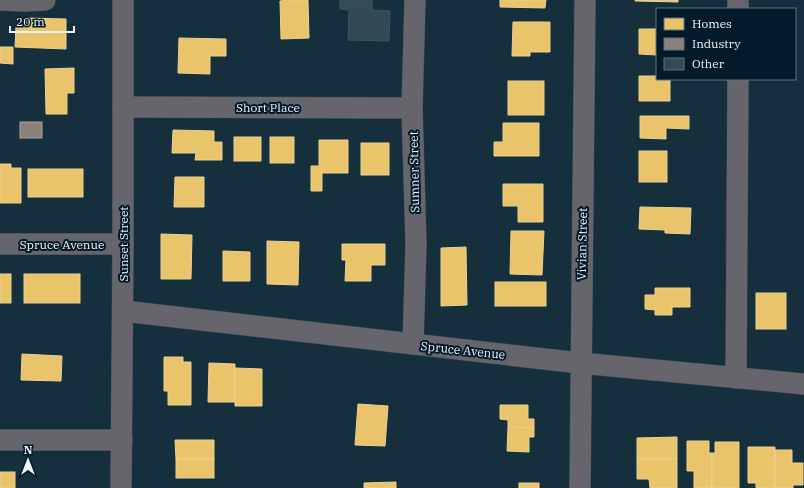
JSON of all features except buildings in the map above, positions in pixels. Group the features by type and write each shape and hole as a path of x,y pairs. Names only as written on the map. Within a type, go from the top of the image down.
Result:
{"street":[{"path":"0,0 44,0"},
{"name":"Sunset Street","path":"121,488 123,311 123,0"},
{"name":"Sumner Street","path":"413,344 416,244 412,108 415,0"},
{"name":"Vivian Street","path":"580,488 580,363 585,0"},
{"path":"736,378 738,80"},
{"name":"Short Place","path":"123,107 412,108"},
{"name":"Spruce Avenue","path":"0,244 123,244"},
{"name":"Spruce Avenue","path":"123,311 580,363 804,384"},
{"path":"0,440 122,440"}]}
